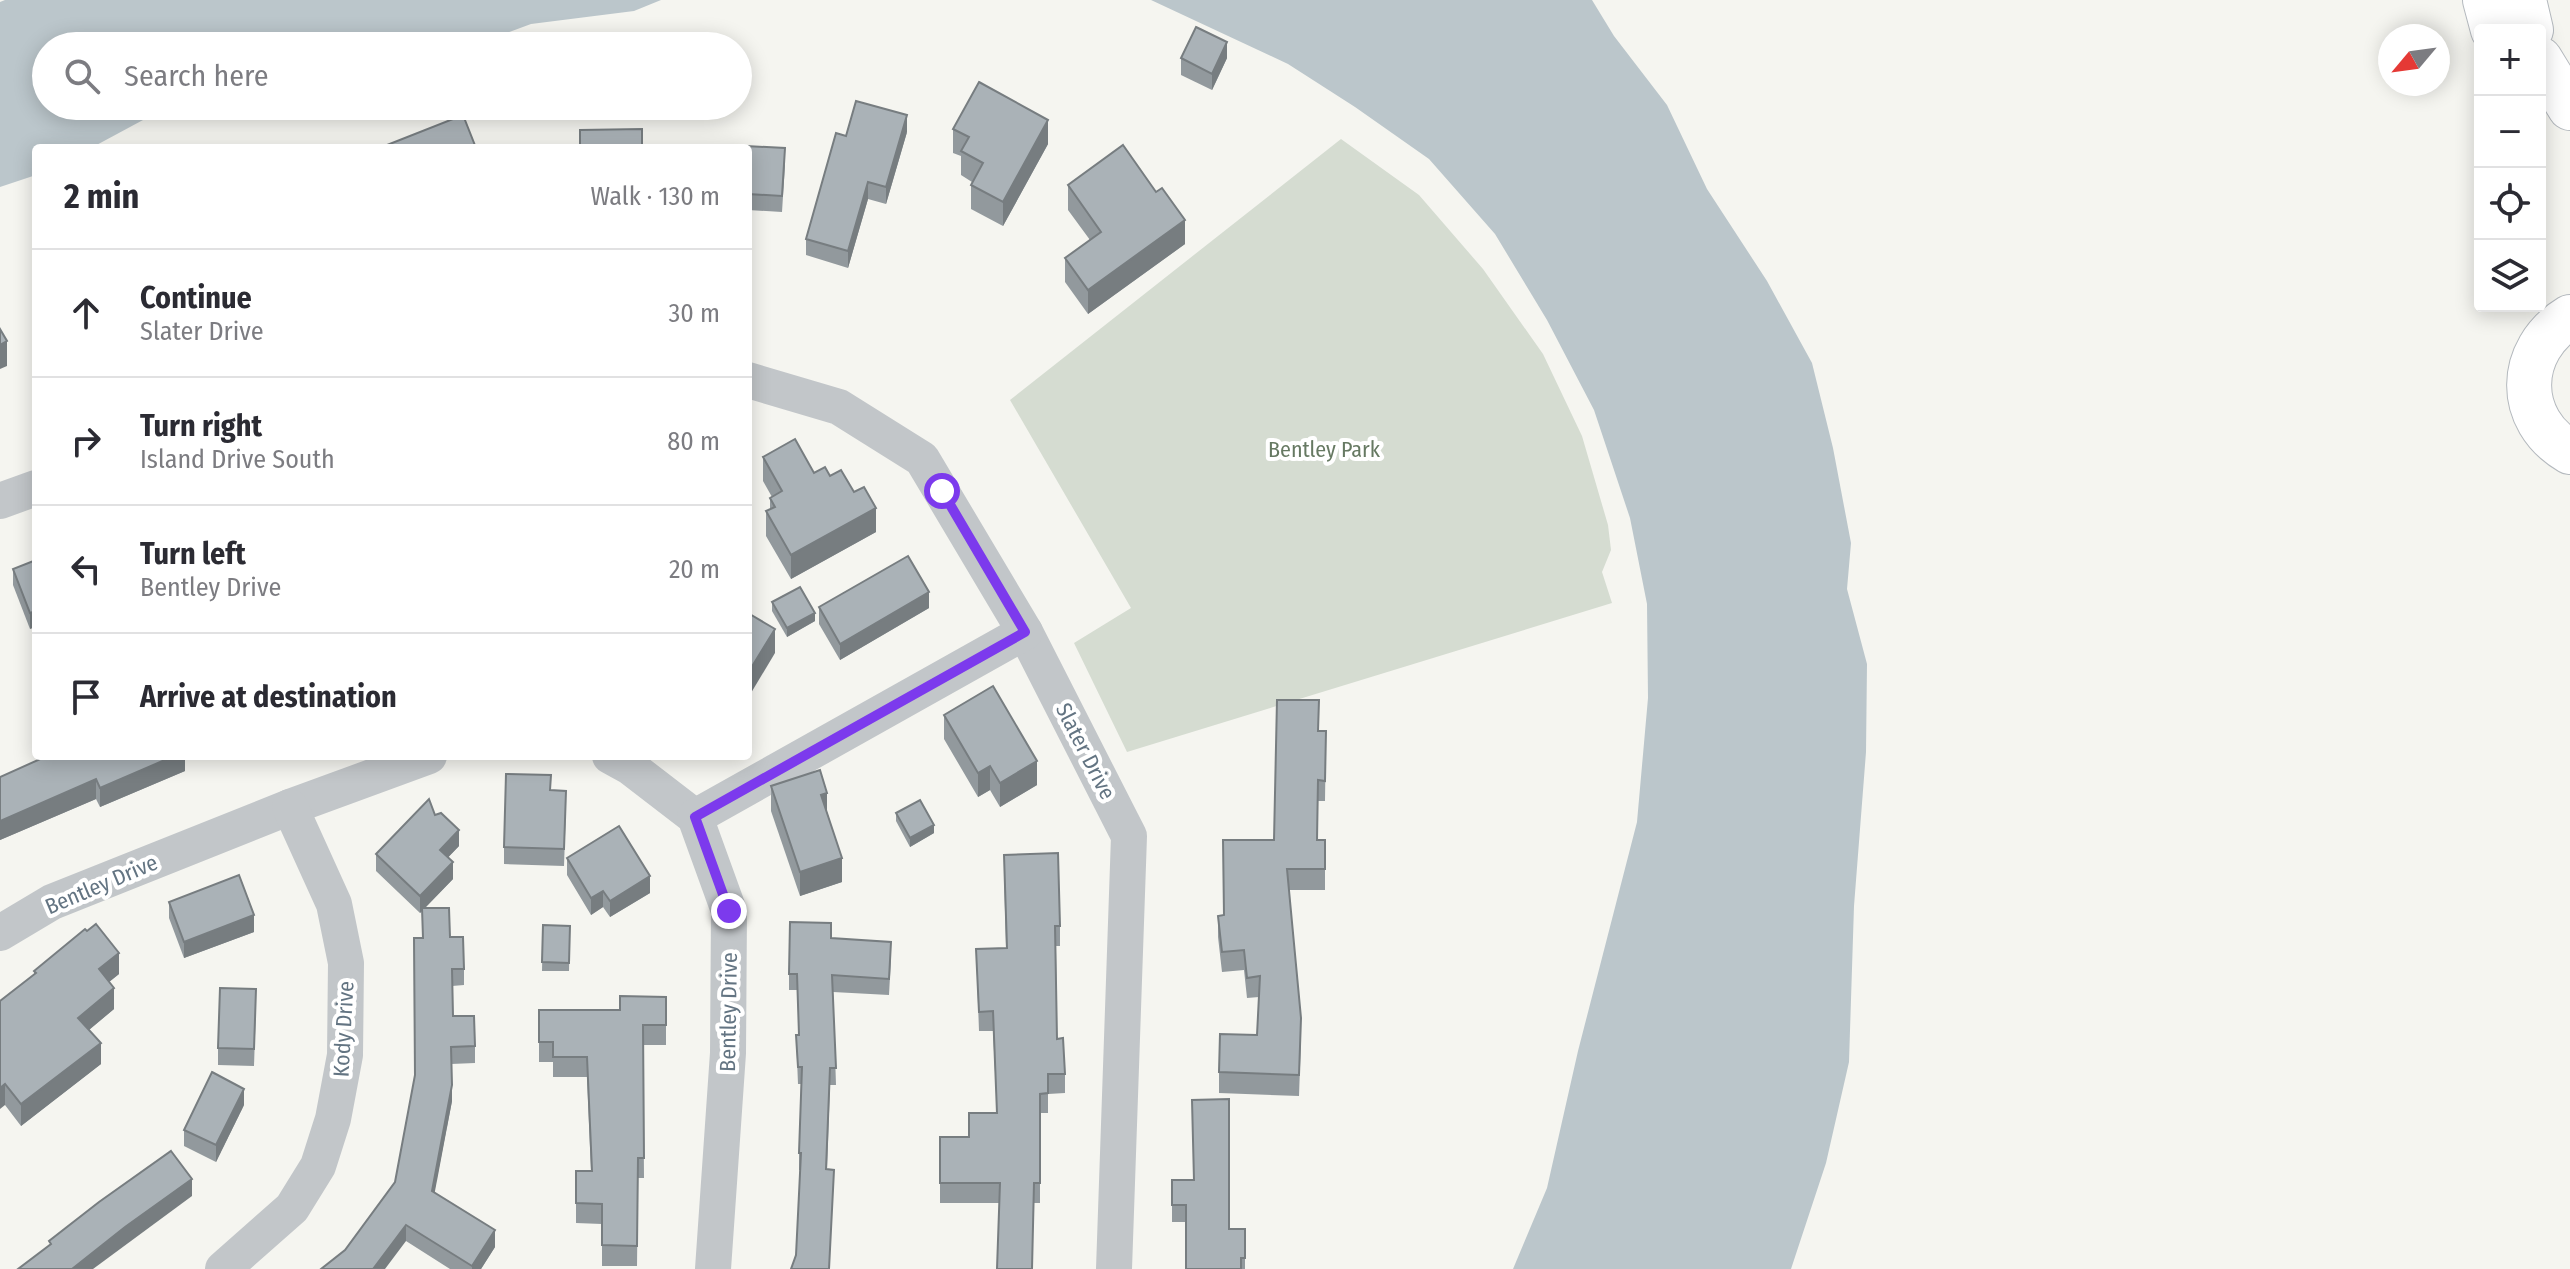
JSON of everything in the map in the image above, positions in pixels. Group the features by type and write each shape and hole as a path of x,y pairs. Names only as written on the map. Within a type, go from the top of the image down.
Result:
{"main road":[{"path":"2485,0 2491,24"},
{"path":"2524,0 2530,24"},
{"path":"2546,69 2570,108"},
{"path":"2535,312 2535,356 2529,387 2533,409 2545,432 2563,448 2570,485"},
{"path":"2535,356 2548,334 2570,317"}],"street":[{"name":"Slater Drive","path":"752,381 839,407 922,459 1025,632 1129,836 1114,1269"},
{"path":"0,501 32,489"},
{"path":"617,760 695,817 1025,632"},
{"name":"Bentley Drive","path":"0,933 52,902 290,807 418,760"},
{"name":"Kody Drive","path":"223,1269 292,1208 318,1166 333,1119 345,1055 346,963 334,904 290,807"},
{"name":"Bentley Drive","path":"695,817 729,911 728,1053 713,1269"}],"green space":[{"name":"Bentley Park","path":"1341,139 1419,195 1483,269 1543,354 1582,436 1608,525 1611,550 1602,572 1612,603 1127,752 1074,643 1131,608 1010,400"}],"shaded area":[{"path":"661,0 634,11 531,24 510,32 32,32 32,120 143,120 98,144 32,144 32,176 0,187 0,2"},
{"path":"1151,0 1592,0 1614,36 1667,105 1707,189 1767,281 1812,363 1833,448 1851,543 1847,589 1867,664 1866,752 1854,906 1849,1062 1826,1163 1791,1269 1513,1269 1547,1188 1578,1051 1637,822 1648,698 1647,604 1630,518 1594,410 1547,320 1495,234 1429,159 1288,64"}],"building":[{"path":"1196,27 1227,42 1212,74 1181,58"},
{"path":"979,82 1048,120 1003,202 971,185 983,163 961,151 969,137 953,129"},
{"path":"856,101 907,115 886,187 868,182 848,251 806,239 836,133 846,136"},
{"path":"450,120 465,120 474,144 390,144"},
{"path":"642,129 642,144 580,144 580,130"},
{"path":"1123,145 1156,192 1162,188 1185,220 1088,290 1065,258 1101,232 1068,185"},
{"path":"752,146 785,148 782,196 752,194"},
{"path":"0,329 7,341 0,345"},
{"path":"795,439 814,473 825,467 830,476 841,470 854,492 864,487 876,508 791,555 766,511 775,507 770,498 782,491 763,457"},
{"path":"908,556 929,592 840,644 819,607"},
{"path":"32,562 32,612 30,613 13,569"},
{"path":"800,587 815,613 787,628 772,602"},
{"path":"752,615 775,629 752,666"},
{"path":"993,686 1037,761 1000,783 990,766 978,773 944,715"},
{"path":"1277,700 1319,700 1318,731 1326,731 1325,781 1318,780 1317,840 1325,840 1325,869 1287,869 1301,1018 1299,1075 1219,1072 1220,1034 1257,1035 1260,976 1247,978 1244,950 1222,952 1218,916 1224,915 1223,840 1274,840"},
{"path":"38,760 165,760 100,788 96,779 0,821 0,777"},
{"path":"820,770 827,793 821,795 842,858 800,872 771,786"},
{"path":"506,774 551,775 550,790 566,791 564,849 504,847"},
{"path":"429,799 435,815 441,813 459,830 440,850 453,862 420,896 376,854"},
{"path":"920,800 934,825 910,838 896,813"},
{"path":"619,826 650,876 610,901 603,891 591,898 567,858"},
{"path":"1058,853 1060,926 1055,926 1057,1039 1063,1038 1065,1074 1048,1074 1048,1093 1040,1094 1040,1183 1034,1183 1032,1269 997,1269 1000,1183 940,1183 940,1137 969,1137 969,1113 997,1113 993,1011 979,1012 976,949 1007,948 1004,855"},
{"path":"239,875 254,915 184,942 169,902"},
{"path":"422,908 449,908 450,937 463,937 464,969 452,969 453,1016 474,1016 475,1046 451,1047 452,1085 432,1191 495,1230 472,1266 406,1225 373,1269 321,1269 345,1250 395,1182 415,1075 414,938 423,938"},
{"path":"790,922 831,923 831,938 891,942 889,979 832,975 836,1068 830,1068 826,1169 834,1170 829,1269 791,1269 796,1255 802,1067 798,1067 796,1035 799,1035 797,974 789,974"},
{"path":"96,924 119,953 99,969 114,988 78,1018 101,1043 21,1104 5,1084 0,1088 0,1001 85,929 87,931"},
{"path":"543,925 570,926 569,963 542,962"},
{"path":"220,988 256,989 254,1049 218,1048"},
{"path":"620,996 666,997 666,1025 643,1025 644,1158 638,1158 637,1246 602,1245 602,1204 576,1203 576,1171 592,1171 587,1057 553,1057 553,1042 539,1042 539,1010 620,1010"},
{"path":"212,1072 244,1089 216,1145 184,1130"},
{"path":"1229,1099 1229,1229 1245,1229 1245,1258 1241,1258 1241,1269 1186,1269 1186,1205 1172,1205 1172,1180 1194,1180 1192,1100"},
{"path":"171,1151 192,1179 72,1269 18,1269 99,1202"}],"route":[{"path":"729,911 695,817 1025,632 942,491"}]}
